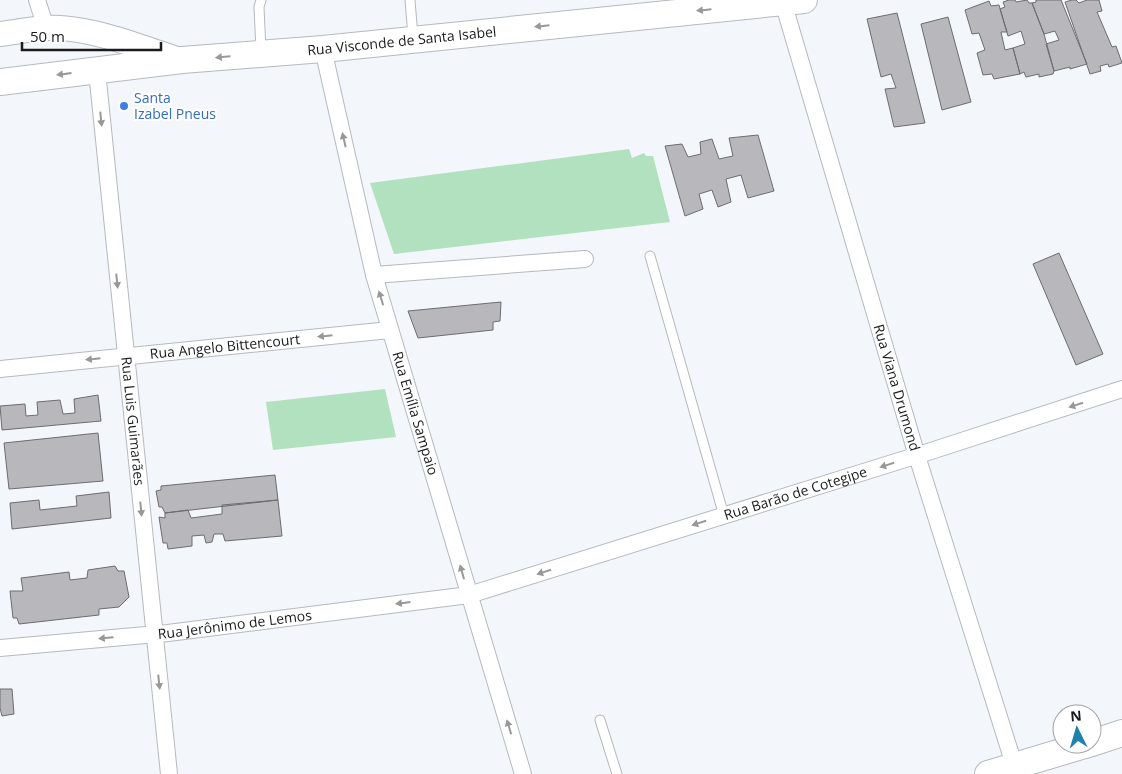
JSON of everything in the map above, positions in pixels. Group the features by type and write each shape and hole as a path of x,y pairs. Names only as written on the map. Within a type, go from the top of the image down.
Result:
{"main road":[{"name":"Rua Visconde de Santa Isabel","path":"0,82 182,60 323,49 793,1"},
{"path":"0,34 46,28 84,30 182,60"},
{"path":"1102,740 1122,734"},
{"path":"988,774 1015,770 1060,754"}],"street":[{"path":"37,0 46,28"},
{"name":"Rua Viana Drumond","path":"793,1 916,456 1015,770"},
{"name":"Rua Emília Sampaio","path":"323,49 374,275 522,774"},
{"name":"Rua Luis Guimarães","path":"96,70 169,774"},
{"path":"374,275 585,259"},
{"name":"Rua Angelo Bittencourt","path":"0,369 390,330"},
{"name":"Rua Barão de Cotegipe","path":"469,595 1122,390"},
{"name":"Rua Jerônimo de Lemos","path":"0,648 154,634 469,595"}],"lane":[{"path":"261,0 258,7 261,54"},
{"path":"410,0 413,40"},
{"path":"650,256 724,516"},
{"path":"600,720 617,774"}],"green space":[{"path":"629,149 632,158 644,153 646,156 653,156 670,222 394,254 370,183"},
{"path":"385,389 396,437 273,450 266,402"}],"building":[{"path":"1015,0 1016,2 1027,0 1029,3 1032,3 1044,34 1054,71 1053,74 1039,77 1039,74 1026,77 1024,72 1020,74 1013,48 1025,44 1021,31 1008,36 1000,9 1005,7 1003,2"},
{"path":"1036,0 1061,0 1087,64 1054,71 1046,44 1059,40 1055,31 1044,34 1032,3 1036,2"},
{"path":"1076,0 1079,3 1087,0 1099,0 1102,11 1097,12 1112,47 1116,46 1122,63 1109,67 1108,64 1100,66 1101,71 1090,74 1065,2"},
{"path":"989,1 991,6 999,5 1007,32 1001,32 1005,50 1013,48 1020,74 994,79 992,74 983,75 977,53 985,50 979,33 972,34 965,10"},
{"path":"897,13 925,123 894,127 885,89 896,88 891,74 881,77 867,19"},
{"path":"948,17 971,102 942,110 921,24"},
{"path":"758,135 774,191 748,198 741,175 726,179 731,202 718,207 712,190 699,194 703,209 685,216 665,146 682,144 688,157 701,154 700,142 712,139 719,159 733,156 729,138"},
{"path":"1059,253 1103,354 1076,365 1033,264"},
{"path":"501,302 500,321 493,322 493,330 418,338 408,311"},
{"path":"98,395 101,421 2,430 0,406 25,404 26,416 38,415 37,402 60,400 63,414 75,413 74,399"},
{"path":"98,433 103,481 9,489 4,443"},
{"path":"275,475 278,500 165,513 162,507 159,507 156,491 161,490 161,486"},
{"path":"109,492 111,518 12,529 10,503 39,500 40,510 77,506 76,496"},
{"path":"278,500 282,536 225,541 223,534 214,534 212,542 206,543 204,535 192,536 192,546 168,549 167,543 163,543 159,517 165,518 165,513 188,510 191,518 222,514 222,505"},
{"path":"115,566 118,571 124,571 129,597 119,607 99,609 99,615 19,624 17,618 13,618 10,591 23,591 21,578 69,572 70,580 87,578 88,570"},
{"path":"0,689 12,689 14,714 2,716"}],"place":[{"name":"Santa Izabel Pneus","path":"124,106"}]}
